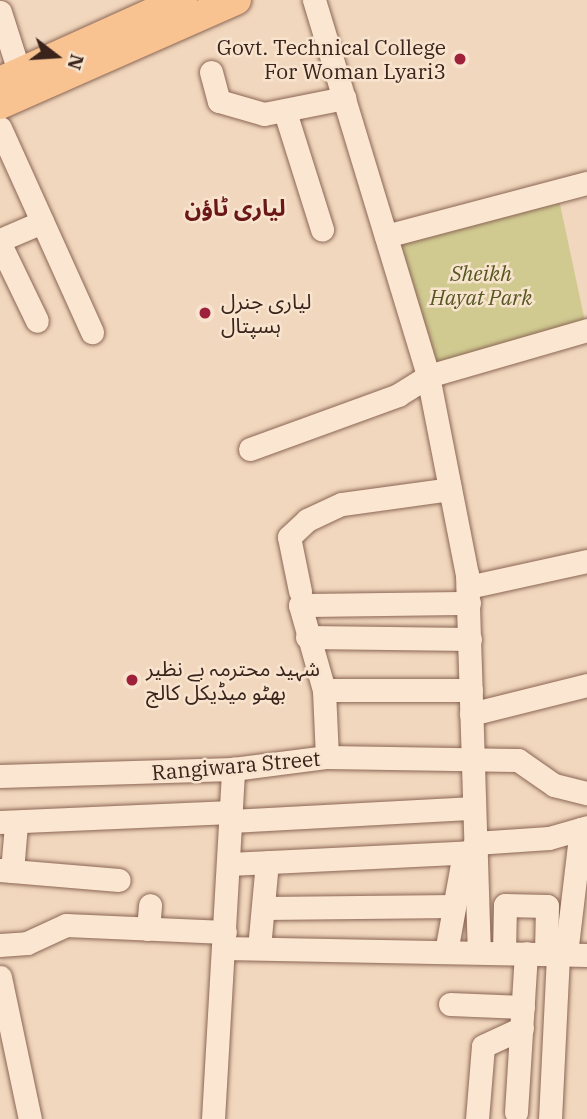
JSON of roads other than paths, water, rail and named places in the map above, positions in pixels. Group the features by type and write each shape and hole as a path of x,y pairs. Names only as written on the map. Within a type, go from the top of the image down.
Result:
{"main road":[{"path":"11,88 182,0"},
{"path":"11,88 236,0"}],"street":[{"path":"314,0 428,376 450,489 468,595 474,808 472,849 479,952"},
{"path":"0,12 11,88"},
{"path":"211,72 219,101 286,115 344,99"},
{"path":"286,115 322,229"},
{"path":"0,128 92,332"},
{"path":"386,236 587,183"},
{"path":"37,321 0,242 43,222"},
{"path":"250,449 398,395 428,376 586,335"},
{"path":"300,591 289,537 307,520 342,504 450,489"},
{"path":"327,757 324,691 300,605 468,595 587,561"},
{"path":"307,637 470,639"},
{"path":"471,714 587,685"},
{"path":"324,691 471,690"},
{"name":"Rangiwara Street","path":"0,776 233,769 327,757 473,763 518,760 554,785 587,793"},
{"path":"213,1119 233,769"},
{"path":"119,880 6,871 8,823 474,808"},
{"path":"229,864 472,849 584,828 579,921 548,954 522,1017 516,1112"},
{"path":"446,952 454,906 472,849"},
{"path":"259,948 267,862"},
{"path":"148,929 150,905"},
{"path":"264,908 454,906"},
{"path":"0,945 27,943 66,925 148,929 225,940 259,948 548,954"},
{"path":"548,954 550,1119"},
{"path":"0,977 30,1119"},
{"path":"450,1004 522,1017"},
{"path":"477,1119 482,1046 522,1017"}],"place":[{"name":"Govt. Technical College For Woman Lyari3","path":"460,59"},
{"name":"لیاری جنرل ہسپتال","path":"205,313"},
{"name":"شہید محترمہ بے نظیر بھٹو میڈیکل کالج","path":"132,680"}],"district":[{"name":"لیاری ٹاؤن","path":"235,207"}],"park label":[{"name":"Sheikh Hayat Park","path":"481,285"}]}
